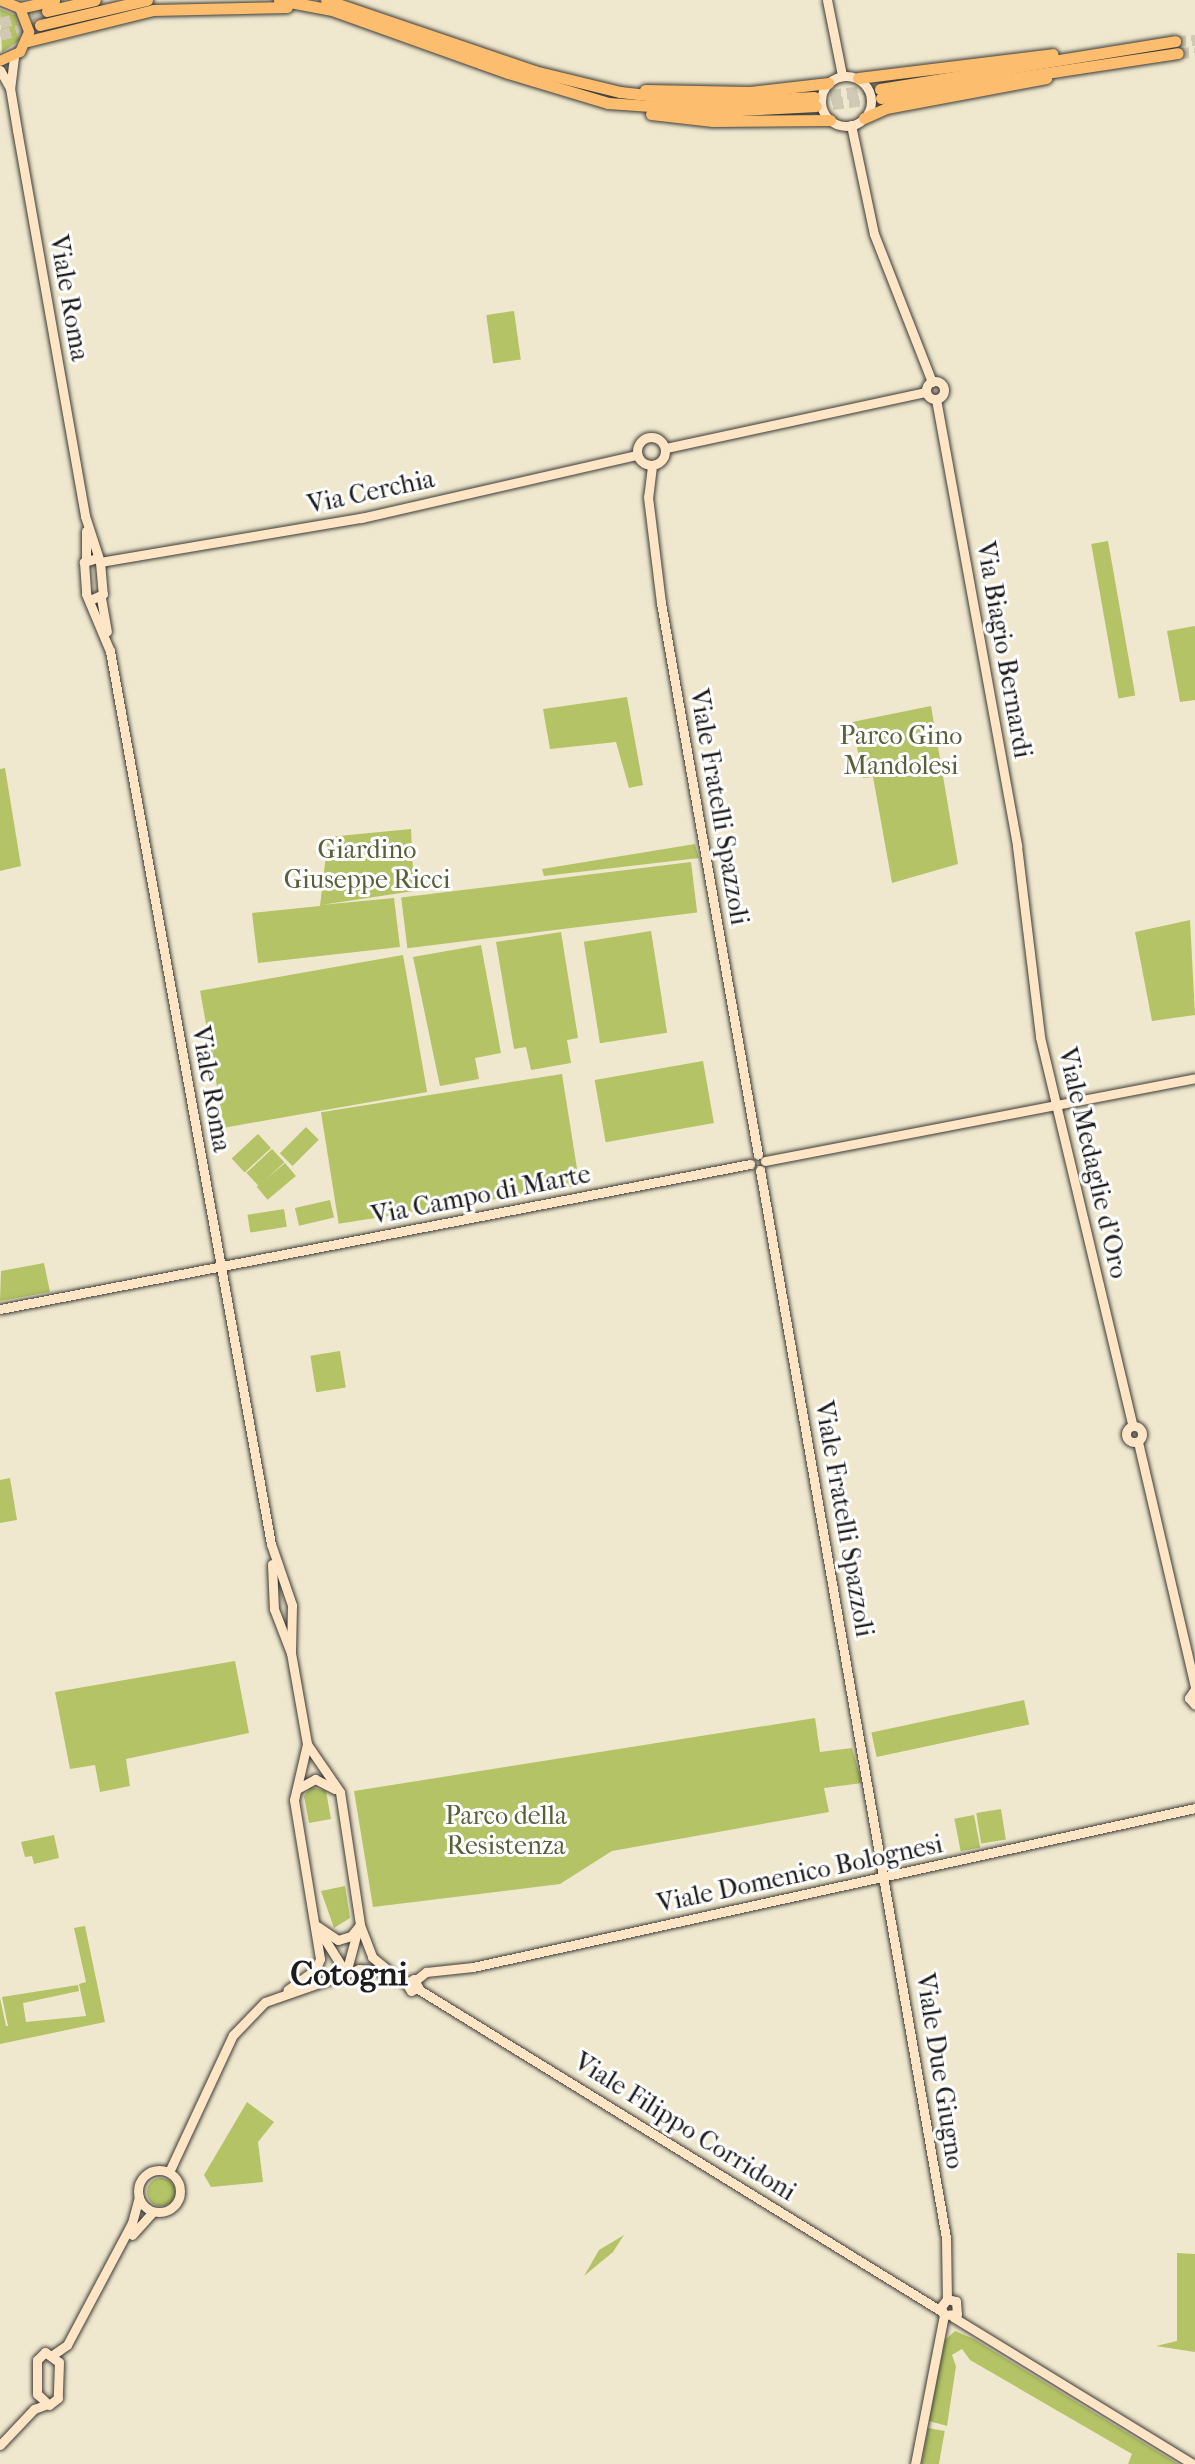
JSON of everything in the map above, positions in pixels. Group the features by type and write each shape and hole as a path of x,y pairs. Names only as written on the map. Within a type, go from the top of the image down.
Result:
{"highway":[{"path":"20,8 54,0"},
{"path":"47,11 95,0"},
{"path":"40,25 147,0"},
{"path":"279,0 329,5 534,71 600,87 696,101 815,102 722,111 608,103"},
{"path":"28,41 153,10 329,5 508,73 608,103 713,121 830,120"},
{"path":"858,78 1026,55 1176,47 1088,65 880,93 1097,52"},
{"path":"864,118 886,108 1022,85 1088,65"},
{"path":"600,87 750,92 828,83"}],"main road":[{"path":"0,61 14,57 28,41 29,23 20,8 4,0"},
{"path":"827,0 842,75"},
{"name":"Viale Roma","path":"14,57 10,88 85,516 86,560 107,642 281,1599"},
{"name":"Viale Roma","path":"0,70 10,88"},
{"path":"842,75 858,78 871,100 864,118 851,125 830,120 821,105 828,83 842,75"},
{"path":"666,448 926,392 932,382 874,234 851,125"},
{"name":"Via Biagio Bernardi","path":"932,382 944,387 936,399 1025,908"},
{"path":"926,392 936,399"},
{"path":"646,438 657,438 666,448 663,460 652,466 637,455 646,438"},
{"name":"Via Cerchia","path":"86,560 103,561 361,518 637,455"},
{"name":"Viale Fratelli Spazzoli","path":"652,466 648,497 663,616 884,1877"},
{"name":"Viale Roma","path":"85,516 103,561"},
{"path":"96,599 103,561"},
{"name":"Viale Medaglie d'Oro","path":"1025,908 1040,1037 1133,1426 1142,1432 1138,1442 1195,1688"},
{"name":"Via Campo di Marte","path":"0,1309 1195,1078"},
{"path":"169,2172 177,2145 233,2035 265,2002 287,1990 319,1965 319,1929 295,1792 307,1744 285,1614 292,1605 281,1599 274,1609 285,1614"},
{"path":"1195,1688 1189,1698 1195,1705"},
{"path":"307,1744 340,1792 358,1929 346,1973"},
{"path":"295,1792 315,1779 340,1792"},
{"name":"Viale Domenico Bolognesi","path":"413,1983 426,1972 473,1967 1195,1808"},
{"name":"Viale Due Giugno","path":"884,1877 950,2273 949,2309"},
{"path":"319,1929 338,1940 358,1929"},
{"path":"319,1929 346,1973"},
{"name":"Viale Filippo Corridoni","path":"358,1929 377,1963 930,2303 949,2309 973,2328 1193,2464"},
{"name":"Viale Filippo Corridoni","path":"287,1990 346,1973 376,1970 413,1983"},
{"path":"0,2442 42,2401 58,2398 57,2358 67,2345 132,2223 141,2180 155,2171 177,2145"},
{"path":"42,2401 38,2356 57,2358 72,2347 137,2226 153,2212 169,2210 180,2198 180,2185 169,2172 155,2171"},
{"path":"139,2197 153,2212"},
{"path":"915,2464 949,2309"}],"green space":[{"path":"0,9 15,15 21,27 19,41 2,52"},
{"path":"514,311 521,360 493,363 486,315"},
{"path":"1108,541 1135,696 1119,699 1091,544"},
{"path":"1195,626 1195,700 1180,702 1167,631"},
{"path":"627,697 643,785 629,788 616,742 550,749 543,709"},
{"name":"Parco Gino Mandolesi","path":"931,706 958,864 892,883 873,777 863,778 852,722"},
{"path":"5,768 21,866 0,871 0,769"},
{"name":"Giardino Giuseppe Ricci","path":"411,829 414,891 321,905 394,898 400,947 258,963 252,913 320,906 328,837"},
{"path":"695,844 699,858 544,876 542,869"},
{"path":"691,862 697,913 407,948 401,898"},
{"path":"1190,920 1195,1015 1152,1021 1135,932"},
{"path":"651,931 667,1033 600,1043 584,942"},
{"path":"561,932 578,1038 567,1040 571,1063 531,1070 526,1047 514,1049 496,942"},
{"path":"481,945 501,1053 475,1058 479,1079 440,1086 413,957"},
{"path":"403,955 427,1092 224,1128 200,991"},
{"path":"703,1061 714,1123 606,1142 595,1080"},
{"path":"562,1074 580,1186 339,1224 321,1112"},
{"path":"306,1127 319,1140 293,1166 280,1153"},
{"path":"258,1134 271,1148 245,1172 232,1159"},
{"path":"272,1149 284,1162 259,1186 246,1173"},
{"path":"285,1163 296,1176 268,1200 257,1187"},
{"path":"330,1200 334,1218 299,1226 295,1208"},
{"path":"284,1209 287,1227 250,1233 247,1215"},
{"path":"44,1263 50,1292 0,1301 1,1271"},
{"path":"340,1351 346,1388 316,1392 310,1356"},
{"path":"10,1478 17,1520 0,1523 0,1480"},
{"path":"235,1661 249,1733 126,1759 130,1786 100,1792 95,1765 70,1769 55,1692"},
{"path":"1024,1700 1029,1724 877,1757 871,1732"},
{"name":"Parco della Resistenza","path":"815,1718 820,1752 852,1748 862,1783 824,1788 829,1812 612,1851 560,1884 373,1907 354,1791"},
{"path":"311,1787 326,1791 331,1819 309,1823 304,1796"},
{"path":"1001,1809 1006,1840 981,1844 976,1813"},
{"path":"974,1815 980,1847 961,1851 954,1819"},
{"path":"54,1835 59,1858 34,1864 32,1856 25,1857 21,1842"},
{"path":"345,1886 350,1918 334,1928 321,1891"},
{"path":"85,1926 105,2022 0,2044 0,1998 8,2026 2,1997 78,1985 79,1991 23,2003 26,2022 86,2016 79,1984 86,1982 74,1928"},
{"path":"247,2102 274,2122 258,2142 263,2182 211,2187 204,2175"},
{"path":"161,2178 171,2182 175,2192 171,2202 161,2206 151,2202 147,2192 151,2182"},
{"path":"624,2235 613,2252 584,2276 599,2250"},
{"path":"1177,2253 1195,2254 1195,2352 1156,2346 1177,2341"},
{"path":"955,2331 974,2339 1178,2464 1128,2464 1132,2454 970,2360 962,2349 952,2355 956,2366 947,2426 929,2421 945,2340"},
{"path":"928,2428 945,2431 939,2464 922,2464"}],"tunnel":[{"path":"0,23 47,11"},
{"path":"0,35 34,26"},
{"path":"1175,41 1195,40"},
{"path":"1178,53 1195,52"},
{"path":"814,97 880,89"},
{"path":"816,106 881,98"}],"district":[{"name":"Cotogni","path":"349,1975"}]}
